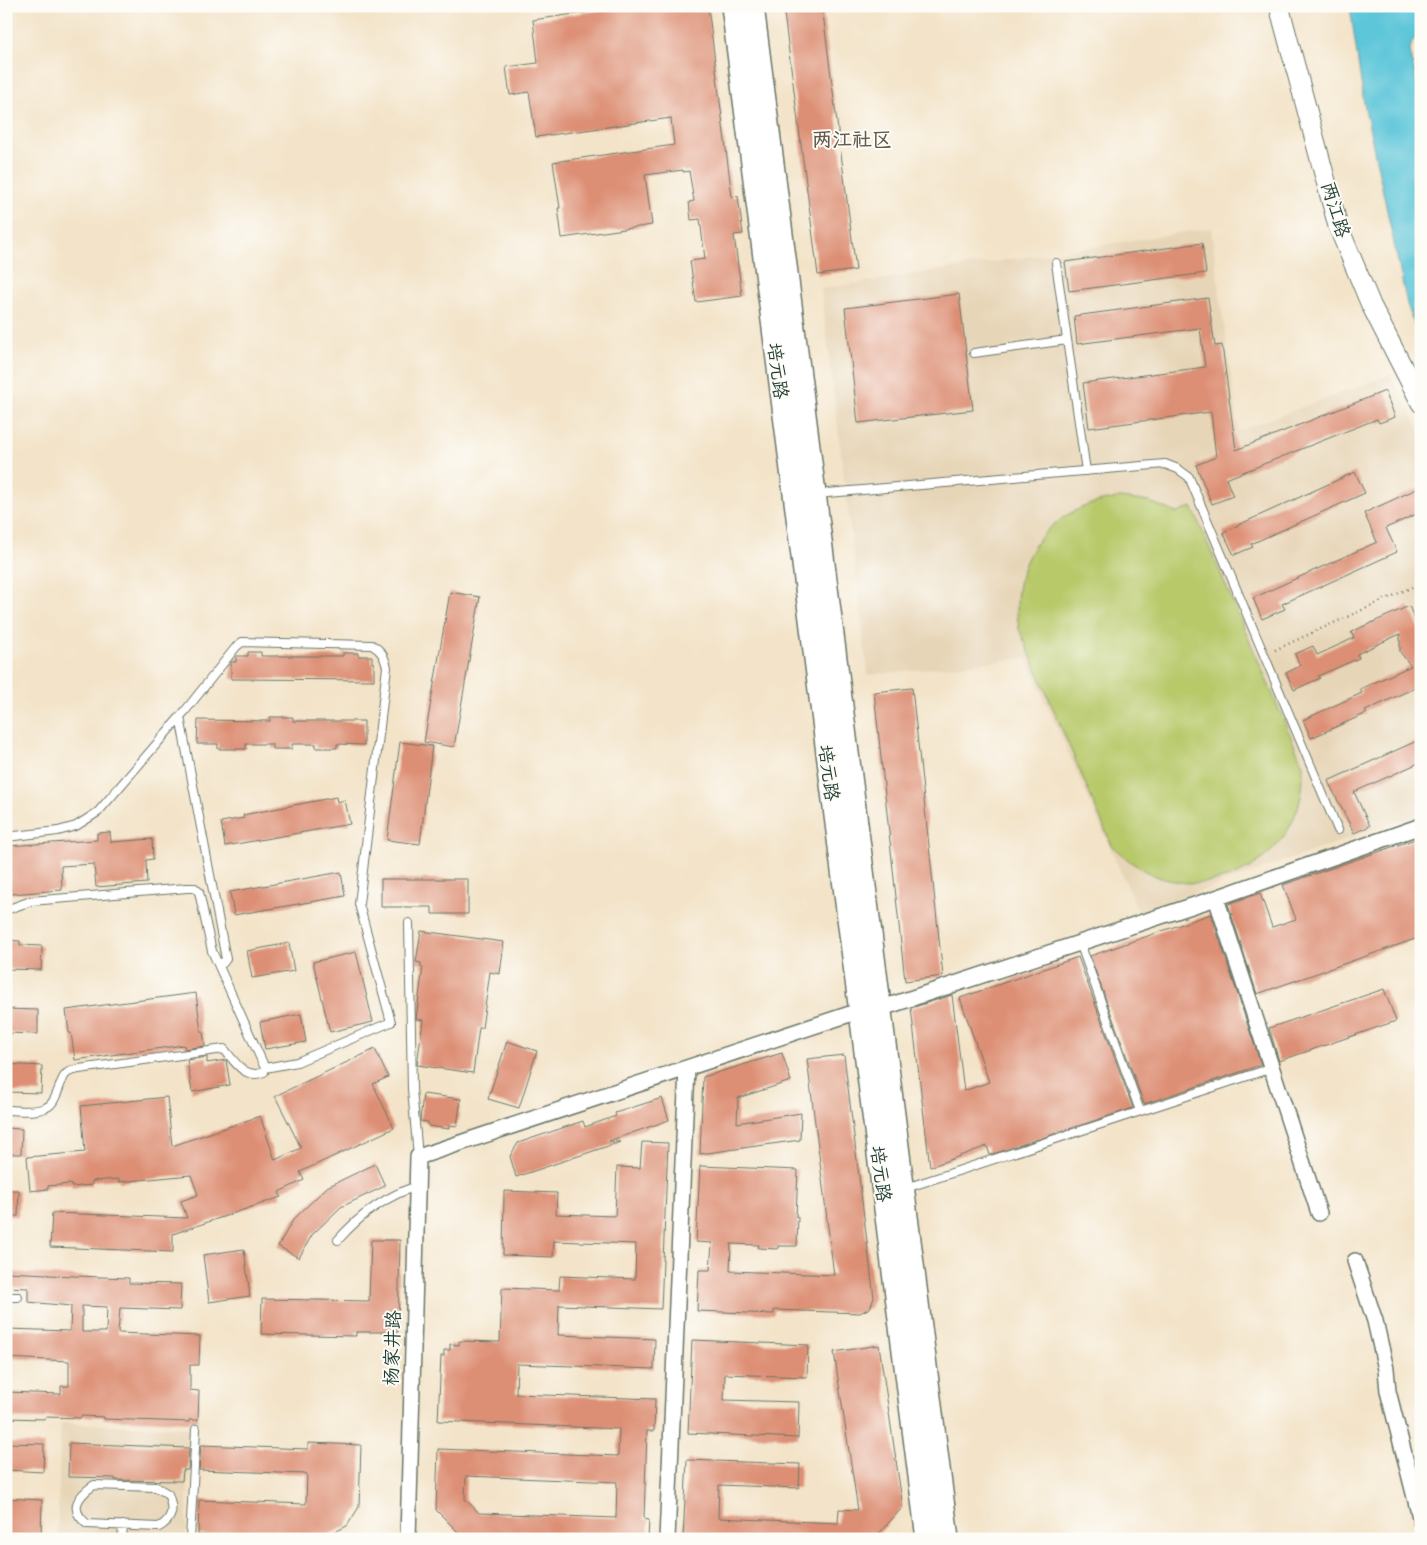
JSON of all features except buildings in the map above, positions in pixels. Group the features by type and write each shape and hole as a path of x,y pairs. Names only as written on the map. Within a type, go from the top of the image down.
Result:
{"main road":[{"name":"培元路","path":"732,6 869,1010 903,1189 948,1539"},
{"name":"培元路","path":"753,6 814,494 927,1539"}],"street":[{"name":"两江路","path":"1278,6 1338,226 1371,305 1421,403"},
{"path":"418,1158 687,1068 1216,898 1421,826"},
{"path":"1216,898 1319,1213"},
{"path":"667,1539 687,1068"},
{"name":"杨家井路","path":"408,1539 418,1158"},
{"path":"1355,1261 1375,1321 1386,1369 1388,1391 1421,1521"}],"lane":[{"path":"1056,262 1086,471"},
{"path":"974,353 1067,340"},
{"path":"814,494 1165,464 1178,469 1189,477 1338,830"},
{"path":"6,837 58,831 76,826 98,812 242,642 372,645 379,649 384,656 387,667 359,904 391,1022 297,1062 265,1068 264,1072 258,1074 246,1073 238,1067 224,1050 70,1071 65,1075 53,1102 48,1108 36,1111 6,1110"},
{"path":"180,717 226,959 223,963 218,963"},
{"path":"6,910 31,901 195,888 199,892 212,951 265,1068"},
{"path":"409,922 412,1089 418,1158"},
{"path":"1080,943 1140,1112"},
{"path":"903,1189 1272,1068"},
{"path":"338,1240 354,1222 384,1201 417,1186"},
{"path":"6,1297 18,1297"},
{"path":"190,1539 196,1429"},
{"path":"94,1484 156,1487 168,1494 171,1508 167,1522 159,1527 123,1525 87,1524 81,1519 77,1506 82,1492 94,1484"},
{"path":"122,1539 123,1525"}],"path":[{"path":"1264,655 1421,583"}],"shaded area":[{"path":"1211,228 1238,431 1390,375 1421,431 1421,813 1139,913 1026,658 868,675 821,289"},
{"path":"61,1423 190,1428 186,1539 57,1539"}],"green space":[{"path":"1121,498 1150,502 1177,513 1192,507 1303,765 1302,792 1298,807 1289,828 1275,847 1258,862 1238,873 1217,881 1194,883 1171,881 1149,873 1130,861 1112,846 1019,629 1017,604 1020,580 1027,559 1039,540 1054,524 1073,512 1096,503"}],"water":[{"path":"1350,6 1421,6 1421,31 1412,42 1410,50 1421,107 1421,345 1407,304 1364,103"}],"district":[{"name":"两江社区","path":"852,140"}]}
